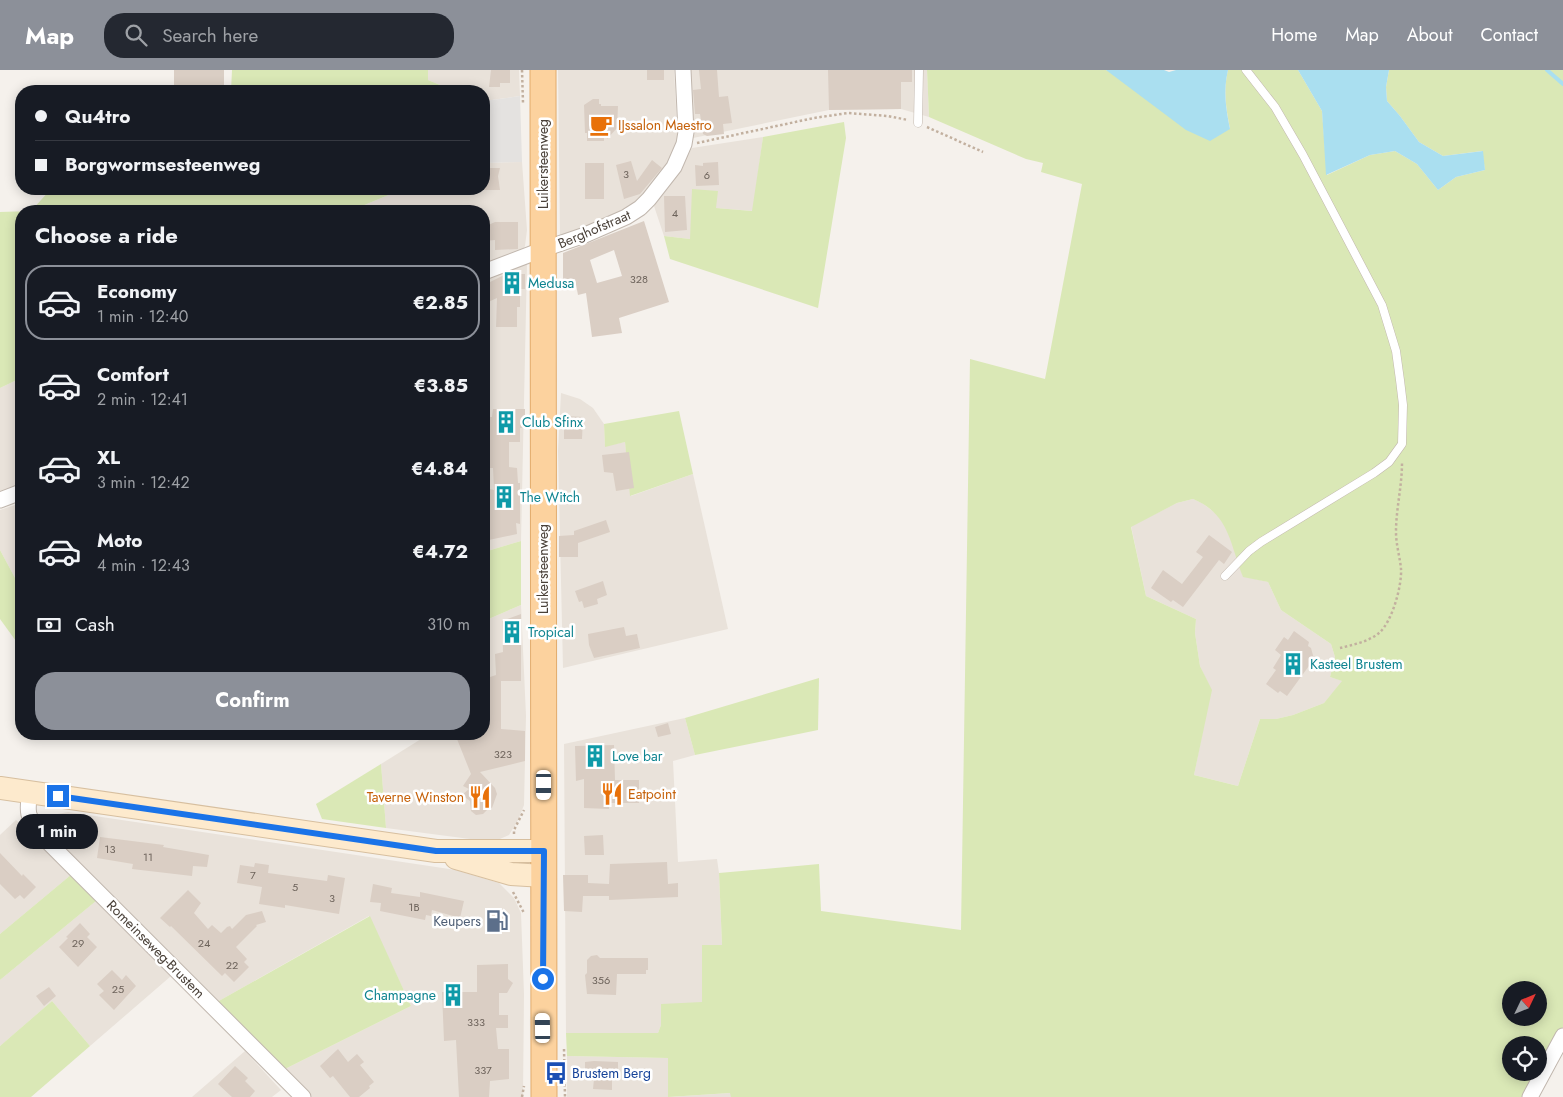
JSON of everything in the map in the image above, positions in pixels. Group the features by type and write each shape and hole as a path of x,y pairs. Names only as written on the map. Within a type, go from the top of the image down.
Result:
{"main road":[{"name":"Luikersteenweg","path":"543,70 544,1097"},
{"path":"0,788 436,851 544,851"},
{"path":"436,851 511,874 544,876"}],"street":[{"name":"Berghofstraat","path":"490,270 585,235 626,217 640,208 659,188 674,166 684,144 686,132 682,70"},
{"path":"0,500 15,494"},
{"name":"Romeinseweg-Brustem","path":"30,792 27,808 28,814 41,835 303,1097"},
{"path":"1530,1097 1563,1036"}],"lane":[{"path":"918,70 918,123"},
{"path":"1225,576 1262,542 1389,462 1402,444 1403,405 1396,351 1382,305 1303,155 1275,107 1246,70"}],"path":[{"path":"684,144 702,143 814,118 848,113 888,116 918,123 982,152"},
{"path":"1340,648 1361,642 1379,633 1388,619 1398,593 1401,571 1396,542 1396,514 1402,477 1402,444"},
{"path":"515,894 523,910"}],"shaded area":[{"path":"428,70 519,70 520,96 490,100 490,85 440,85 428,80"},
{"path":"558,70 674,70 678,144 673,156 646,196 624,211 560,238"},
{"path":"688,70 927,70 929,117 901,109 829,110 693,138"},
{"path":"520,96 522,162 490,163 490,100"},
{"path":"763,137 753,211 716,208 690,239 664,236 654,206 671,184 692,148"},
{"path":"522,162 527,230 525,246 522,252 490,266 490,205 364,205 389,195 490,195 490,163"},
{"path":"527,263 521,541 490,550 490,277"},
{"path":"15,381 15,489 0,495 0,388"},
{"path":"561,393 580,399 593,408 604,424 605,446 625,442 631,496 693,474 728,629 563,668 558,451"},
{"path":"1193,499 1218,515 1228,530 1243,576 1268,582 1281,610 1331,644 1335,657 1330,677 1343,681 1324,703 1293,715 1276,719 1260,719 1238,786 1194,775 1211,690 1200,666 1195,633 1196,619 1146,596 1131,526 1177,503"},
{"path":"15,505 15,578 0,550 0,510"},
{"path":"521,605 526,716 524,805 518,820 509,835 493,842 386,828 381,764 419,740 490,740 490,618"},
{"path":"685,718 695,755 673,761 678,862 717,859 719,873 722,945 702,945 702,1002 661,1025 658,1033 566,1033 564,744"},
{"path":"68,812 456,870 499,883 514,898 521,913 524,994 523,1097 311,1097 285,1069 411,1006 369,916 217,1002 52,839 45,826 47,816"},
{"path":"16,820 72,874 0,934 0,835"},
{"path":"96,901 171,976 90,1046 52,1001 0,1046 0,980"},
{"path":"245,1051 281,1090 272,1097 192,1097"},
{"path":"567,1056 668,1058 668,1097 567,1097"},
{"path":"731,1093 731,1097 668,1097"}],"green space":[{"path":"232,70 428,70 428,80 440,85 231,85"},
{"path":"927,70 1106,70 1230,129 1225,92 1228,70 1298,70 1322,111 1327,175 1370,155 1395,151 1417,164 1438,190 1456,177 1485,170 1482,151 1443,156 1419,142 1387,101 1386,87 1389,70 1563,70 1563,1027 1547,1058 1547,1036 1502,1036 1502,1081 1535,1081 1527,1097 731,1097 730,1093 668,1097 668,1058 567,1056 566,1033 658,1033 661,1025 661,1004 702,1002 702,945 722,945 719,873 819,864 821,911 961,930 970,359 1045,379 1082,184 1041,172 1043,163 1026,159 929,117","holes":["1193,499 1205,505 1222,522 1243,577 1268,582 1281,610 1331,644 1335,657 1330,677 1342,681 1324,703 1293,715 1276,719 1260,719 1238,786 1194,775 1212,690 1200,666 1195,633 1196,619 1146,596 1131,527 1177,503"]},
{"path":"844,122 846,138 818,308 670,259 664,236 690,239 692,189 718,191 716,208 752,211 763,137"},
{"path":"46,195 389,195 364,205 36,205"},
{"path":"15,211 15,381 0,388 0,212"},
{"path":"679,411 693,474 630,496 625,442 605,447 604,424"},
{"path":"521,541 521,605 490,618 490,550"},
{"path":"0,550 15,578 15,640 0,619"},
{"path":"819,678 818,730 695,755 685,718"},
{"path":"381,764 386,828 322,819 316,804"},
{"path":"72,874 96,901 0,980 0,934"},
{"path":"370,916 411,1006 285,1069 217,1002"},
{"path":"52,1001 90,1046 31,1097 0,1097 0,1046"}],"water":[{"path":"1106,70 1164,70 1169,72 1176,70 1228,70 1226,100 1230,129 1210,141 1186,130"},
{"path":"1298,70 1389,70 1386,87 1387,101 1419,142 1443,156 1483,151 1485,170 1456,177 1438,190 1417,164 1395,151 1370,155 1326,175 1322,111"}],"building":[{"path":"174,70 224,70 224,85 174,85"},
{"path":"491,70 510,70 510,83 500,83 500,87 490,87"},
{"path":"647,70 664,70 664,80 647,80"},
{"path":"699,70 717,70 719,97 728,96 732,123 723,124 724,134 707,136 703,134 700,114 695,114 693,90 701,89"},
{"path":"828,70 912,70 912,82 901,82 901,109 829,110"},
{"name":"IJssalon Maestro","path":"593,99 599,99 601,106 618,106 617,128 607,139 606,132 604,132 604,141 587,141 584,105"},
{"path":"652,160 662,168 640,194 624,199 616,165 631,161 637,181"},
{"path":"718,162 719,185 696,186 695,165 703,166 703,163"},
{"path":"585,163 604,163 604,199 585,199"},
{"path":"490,168 500,168 498,176 500,190 490,190"},
{"path":"664,196 685,196 687,230 665,232"},
{"path":"644,221 669,302 619,318 622,333 592,337 586,293 578,295 575,279 563,279 563,253","holes":["614,250 622,276 597,283 590,260"]},
{"path":"495,222 518,222 518,249 495,250 495,240 490,240 490,224"},
{"path":"506,274 525,274 525,289 520,289 520,307 517,307 517,327 496,327 497,298 490,301 490,282"},
{"path":"493,409 525,409 525,428 520,428 520,442 509,442 509,467 517,468 518,483 520,483 520,524 516,523 517,534 490,540 490,489 494,490 493,468 490,468 490,417 492,417"},
{"path":"564,416 583,417 582,439 564,439"},
{"path":"629,452 634,488 616,491 613,473 604,472 602,455"},
{"path":"606,520 610,532 578,543 578,557 559,557 559,536 574,535 574,531"},
{"path":"1209,535 1232,552 1224,564 1219,560 1183,607 1173,600 1171,602 1151,588 1163,570 1182,584 1203,557 1196,552"},
{"path":"603,581 607,595 597,599 598,604 584,608 582,601 579,602 575,591"},
{"path":"521,614 521,681 501,681 501,729 525,731 525,761 480,772 495,788 497,794 492,808 490,807 483,814 476,815 471,811 470,801 462,795 469,789 463,786 471,774 457,740 490,740 490,677 496,675 495,654 503,652 502,621"},
{"path":"624,627 626,636 637,634 640,648 594,658 589,645 588,634"},
{"name":"Kasteel Brustem","path":"1294,631 1309,642 1308,646 1311,648 1314,659 1287,696 1280,691 1278,693 1266,684 1276,670 1273,668 1281,655 1275,650 1284,637 1288,640"},
{"path":"668,723 671,734 658,737 655,727"},
{"path":"614,745 615,780 639,780 639,803 609,803 609,809 584,808 584,779 576,781 575,746"},
{"path":"603,835 604,855 585,855 584,836"},
{"path":"100,837 164,845 163,847 209,855 207,867 193,866 192,876 132,869 133,864 97,858"},
{"path":"0,853 22,876 23,874 36,887 24,899 20,895 15,899 0,884"},
{"path":"667,862 668,884 678,883 678,897 609,900 609,896 583,896 582,912 564,911 563,875 588,875 588,883 609,884 610,864"},
{"path":"255,863 269,865 268,873 327,881 328,875 345,878 339,914 285,905 285,908 259,904 262,887 237,883 240,865 254,867"},
{"path":"373,884 392,888 391,893 420,897 420,892 464,901 460,918 432,910 431,916 426,915 425,920 380,911 381,903 370,902"},
{"path":"188,890 201,903 194,913 208,929 212,925 221,933 227,927 230,926 232,929 246,915 262,911 266,922 256,925 236,947 247,959 244,962 249,967 234,982 225,973 222,976 171,926 160,918"},
{"path":"80,923 90,934 87,937 97,947 78,967 59,947"},
{"path":"597,955 600,958 648,958 648,970 646,970 646,974 617,974 616,995 587,994 585,975 587,973 587,960 591,956"},
{"path":"508,964 508,979 513,983 507,993 499,993 499,1015 508,1015 508,1028 496,1028 498,1049 509,1049 509,1079 490,1081 489,1097 459,1097 456,1040 444,1041 442,992 477,992 477,965"},
{"path":"112,970 122,980 126,975 136,986 114,1010 99,995 104,991 97,984"},
{"path":"49,987 56,996 44,1006 36,996"},
{"path":"338,1049 348,1062 357,1054 364,1062 360,1065 374,1082 359,1097 350,1097 333,1076 330,1078 320,1066"},
{"path":"585,1062 618,1062 618,1079 612,1079 612,1090 593,1089 594,1079 585,1078"},
{"path":"235,1066 248,1078 245,1081 255,1091 250,1097 232,1097 218,1084"}],"waterway":[{"path":"1547,70 1563,84"}],"place":[{"name":"IJssalon Maestro","path":"601,125"},
{"name":"Medusa","path":"512,283"},
{"name":"Club Sfinx","path":"506,422"},
{"name":"The Witch","path":"504,497"},
{"name":"Tropical","path":"512,632"},
{"name":"Kasteel Brustem","path":"1293,664"},
{"name":"Love bar","path":"595,756"},
{"name":"Eatpoint","path":"612,794"},
{"name":"Taverne Winston","path":"480,797"},
{"name":"Keupers","path":"497,921"},
{"name":"Champagne","path":"453,995"},
{"name":"Brustem Berg","path":"556,1073"}],"route":[{"path":"58,796 436,851 544,851 543,979"}]}
